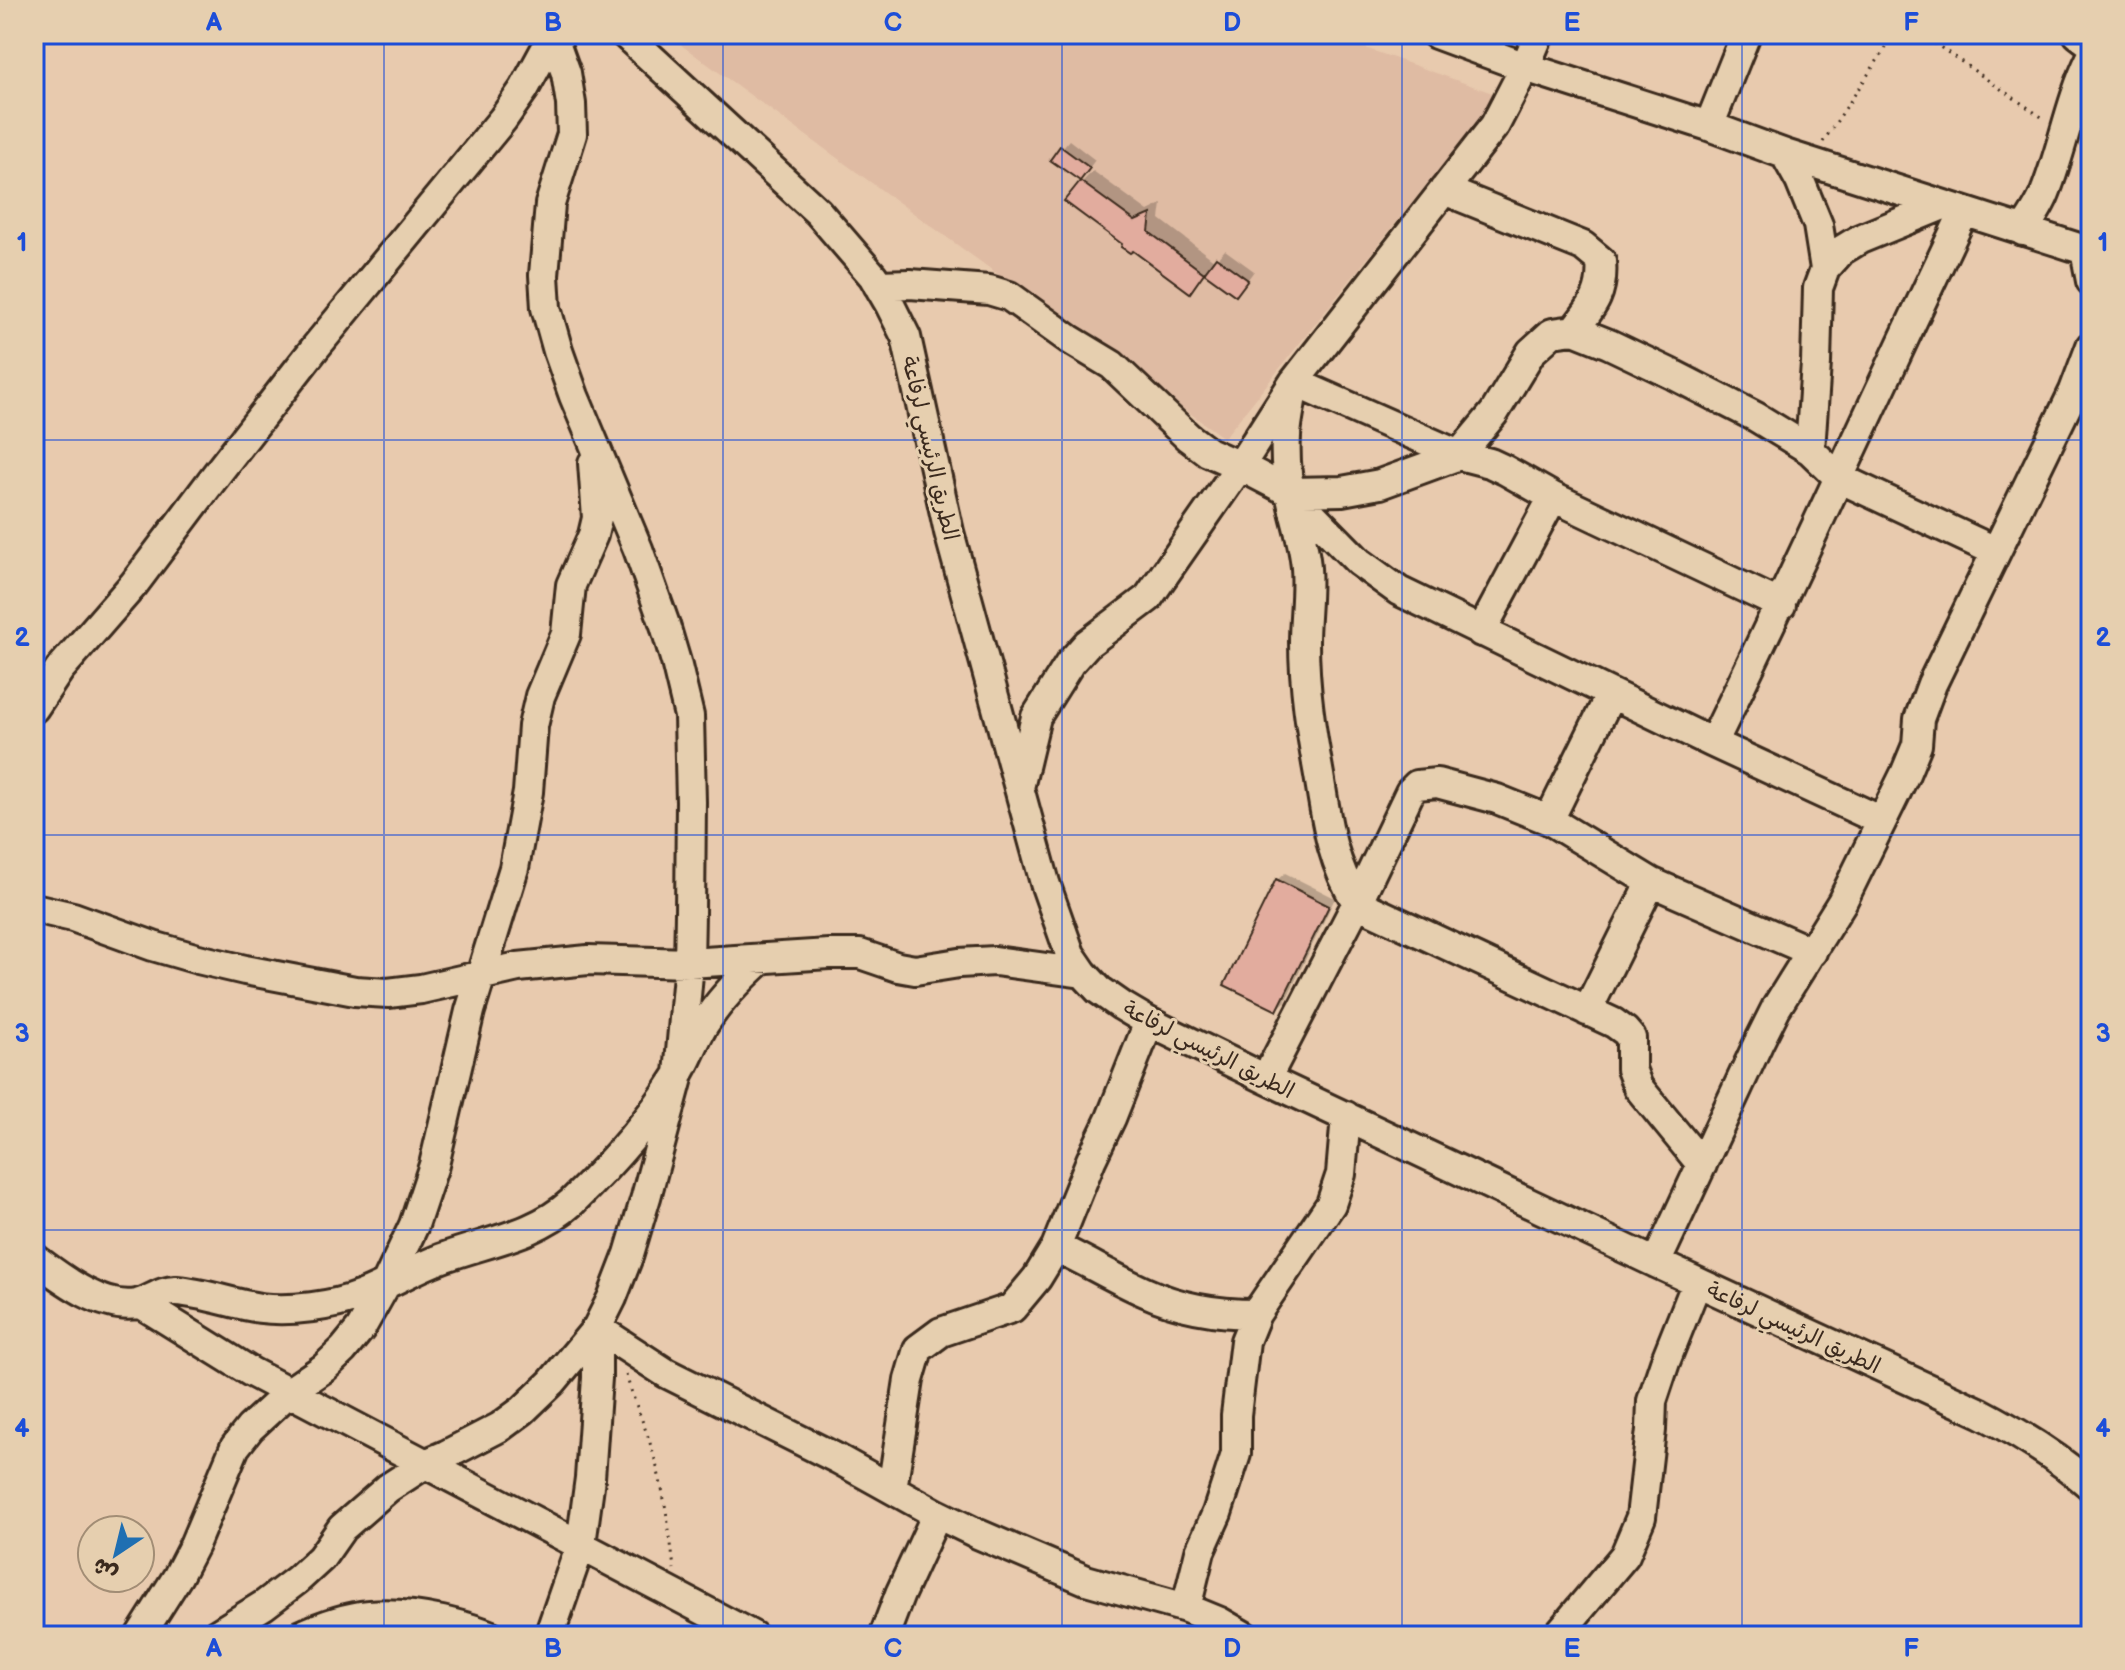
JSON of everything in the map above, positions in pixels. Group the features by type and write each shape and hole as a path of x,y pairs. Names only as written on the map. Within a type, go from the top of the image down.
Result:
{"street":[{"name":"الطريق الرئيسي لرفاعة","path":"625,34 818,212 873,276 906,337 949,532 1018,789 1070,954 1099,990 1149,1022 1266,1079 1981,1413 2053,1455 2091,1486"},
{"path":"1436,34 1798,158 2088,251 2091,281"},
{"path":"1018,789 1036,717 1070,663 1087,644 1148,598 1294,382 1495,125 1539,34"},
{"path":"1709,126 1746,34"},
{"path":"2078,34 2091,44"},
{"path":"549,1636 581,1544 590,1478 597,1378 606,1334 679,1074 689,963 691,802 689,716 665,625 638,549 558,351 546,308 544,275 550,204 572,134 566,73 553,35"},
{"path":"34,708 60,669 134,584 315,348 503,119 524,89 553,35"},
{"path":"2023,231 2044,197 2071,106 2091,58"},
{"path":"1798,158 1804,190 1818,225 1825,269"},
{"path":"1444,190 1583,246 1601,261 1603,280 1595,302 1574,330"},
{"path":"1810,450 1818,288 1825,269 1842,250 1860,239 1954,209"},
{"path":"1713,743 1839,478 1954,209"},
{"path":"878,285 910,284 989,290 1009,296 1112,365 1208,452 1290,492 1359,562 1399,591 1882,821"},
{"path":"1290,492 1342,491 1380,484 1459,455 1494,413 1531,352 1552,333 1574,330 1674,375 1756,417 1810,450 1839,478 1995,551"},
{"path":"1656,1263 1776,1008 1842,902 1882,821 1917,745 1919,719 1932,684 2074,391 2091,346"},
{"path":"1294,382 1459,455 1490,463 1553,497 1781,605"},
{"path":"1294,382 1286,433 1286,456 1306,569 1304,638 1308,718 1331,843 1343,880 1357,903 1625,1031 1631,1038 1631,1069 1638,1087 1702,1165"},
{"path":"140,1636 194,1545 235,1447 250,1428 289,1392 324,1368 361,1328 414,1225 434,1165 470,1011 514,868 528,792 533,726 540,696 566,634 571,585 593,535 597,518 592,439"},
{"path":"1481,632 1553,497"},
{"path":"1549,820 1611,694"},
{"path":"1266,1079 1357,903 1410,792 1417,785 1437,783 1459,787 1549,820 1651,882 1812,952"},
{"path":"1587,1011 1651,882"},
{"path":"34,908 73,917 198,959 355,991 388,993 421,989 518,967 588,960 689,963 860,954 915,970 995,961 1083,973"},
{"path":"34,1258 70,1285 112,1302 128,1305 140,1303 170,1291 261,1308 294,1309 361,1296 442,1257 542,1225 570,1204 630,1142 679,1074 704,1025 731,987 761,960"},
{"path":"892,1489 909,1380 918,1349 941,1332 1012,1308 1037,1278 1056,1247 1149,1022"},
{"path":"1186,1608 1200,1551 1228,1485 1236,1454 1236,1415 1245,1341 1256,1314 1331,1204 1341,1174 1346,1116"},
{"path":"1056,1247 1147,1293 1206,1310 1256,1314"},
{"path":"1557,1636 1625,1555 1641,1517 1652,1401 1697,1282"},
{"path":"140,1303 251,1372 677,1596 710,1625 753,1636"},
{"path":"214,1636 297,1580 321,1558 342,1528 388,1488 425,1464 476,1440 523,1410 606,1334"},
{"path":"606,1334 666,1373 838,1459 978,1534 1086,1580 1186,1608 1244,1636"},
{"path":"884,1636 937,1514"},
{"path":"300,1636 334,1622 390,1613 456,1624 491,1636"}],"path":[{"path":"1798,158 1895,34"},
{"path":"1921,34 2064,133"},
{"path":"606,1334 647,1434 669,1522 677,1596"}],"shaded area":[{"path":"666,34 1326,34 1498,95 1224,438"}],"building":[{"path":"1060,146 1090,168 1080,181 1050,160"},
{"path":"1080,181 1135,221 1151,214 1149,232 1204,273 1190,293 1133,251 1130,253 1121,247 1122,244 1064,201"},
{"path":"1216,257 1248,280 1236,296 1204,273"},
{"path":"1276,879 1329,906 1277,1011 1224,985"}]}
